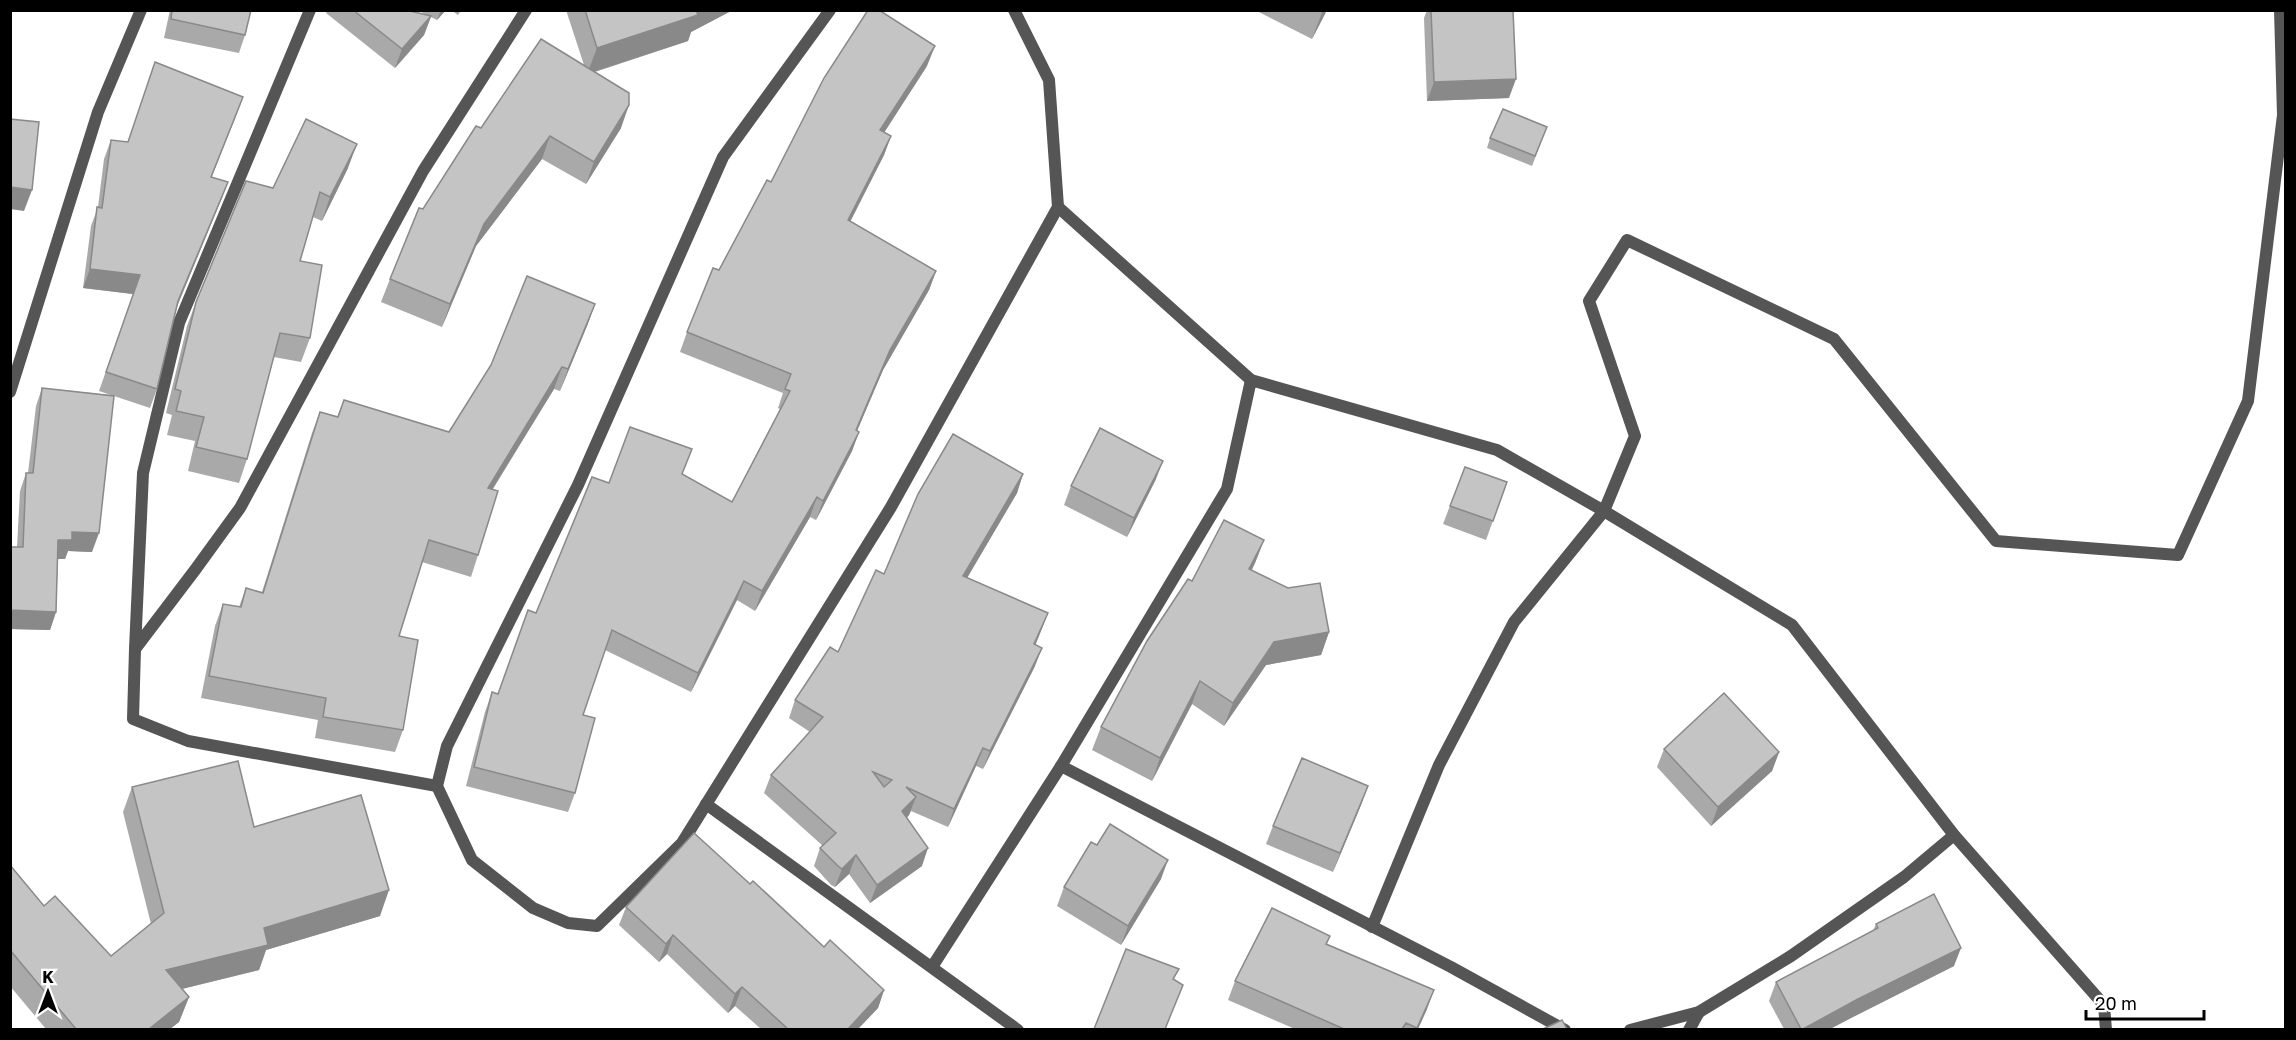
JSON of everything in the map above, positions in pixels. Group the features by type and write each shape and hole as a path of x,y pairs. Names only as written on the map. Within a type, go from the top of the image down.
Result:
{"street":[{"path":"10,392 98,112 141,10"},
{"path":"310,10 179,323 142,473 133,719 188,741 437,786"},
{"path":"135,649 240,508 423,171 526,10"},
{"path":"830,10 723,157 578,485 447,746 437,786 472,860 533,908 568,923 597,926 682,843 891,507 1058,207 1049,80 1014,10"},
{"path":"1372,927 1439,765 1514,622 1604,511 1635,436 1589,301 1627,240 1834,339 1996,541 2178,555 2248,401 2283,115 2280,10"},
{"path":"1058,207 1251,380 1497,450 1604,511 1792,625 1954,835 2104,1005 2106,1029"},
{"path":"932,967 1061,766 1227,489 1251,380"},
{"path":"1061,766 1565,1029"},
{"path":"706,804 1018,1029"},
{"path":"1630,1029 1699,1012 1791,956 1904,877 1954,835"},
{"path":"1689,1029 1699,1012"}],"building":[{"path":"172,10 251,10 245,35 171,19"},
{"path":"353,10 406,10 431,16 402,49"},
{"path":"585,10 696,10 698,15 597,48"},
{"path":"868,10 879,10 935,46 880,130 891,136 848,220 936,271 890,350 856,430 859,432 823,501 817,497 762,591 744,581 698,673 612,630 583,715 595,718 575,793 474,767 492,692 498,694 528,610 536,613 592,477 609,483 630,427 692,449 682,474 732,502 790,391 785,389 791,374 687,332 713,268 719,270 767,180 771,182 824,78"},
{"path":"1431,10 1513,10 1516,79 1434,82"},
{"path":"541,39 629,93 629,105 594,162 550,136 484,224 450,304 390,279 419,208 423,209 476,126 481,128"},
{"path":"155,62 243,97 211,177 228,182 178,301 157,389 106,372 140,275 90,269 97,207 102,208 111,140 128,142"},
{"path":"1503,109 1547,127 1535,156 1490,138"},
{"path":"10,119 39,122 32,190 10,187"},
{"path":"306,119 357,144 330,197 320,192 300,261 322,265 310,338 280,333 247,459 196,447 204,417 176,411 181,391 175,389 196,302 246,181 273,188"},
{"path":"527,276 595,304 568,369 562,367 488,488 498,491 478,555 429,540 399,636 418,640 403,730 323,717 326,698 209,676 223,604 241,607 246,588 263,593 320,412 338,417 344,400 449,432 491,365"},
{"path":"42,388 114,396 99,533 72,532 72,540 58,540 56,612 10,610 10,547 23,547 26,473 33,473"},
{"path":"1100,428 1163,461 1134,518 1071,486"},
{"path":"953,434 1023,474 963,576 1048,613 1034,644 1042,648 990,751 983,748 954,809 906,787 916,797 902,811 928,848 877,885 856,855 842,869 820,848 836,833 771,775 823,717 795,700 830,647 838,652 876,570 884,574 918,494","holes":["873,772 892,780 884,787"]},
{"path":"1465,467 1507,482 1493,521 1450,506"},
{"path":"1224,520 1264,540 1249,569 1288,588 1320,583 1329,632 1274,642 1233,703 1200,681 1160,758 1101,727 1147,641 1188,579 1192,581"},
{"path":"1724,693 1779,752 1718,807 1664,749"},
{"path":"1302,758 1368,786 1340,853 1273,826"},
{"path":"238,761 254,827 361,795 389,890 264,928 268,945 166,970 189,997 149,1029 76,1029 10,950 10,865 44,906 55,896 111,956 164,913 132,787"},
{"path":"1110,824 1168,860 1128,926 1064,887 1091,842 1097,845"},
{"path":"694,833 750,884 753,881 824,947 830,940 884,990 848,1029 788,1029 742,987 735,994 673,935 666,944 626,907"},
{"path":"1934,894 1961,948 1801,1029 1776,982 1878,928 1876,924"},
{"path":"1272,908 1330,936 1326,944 1434,990 1417,1028 1406,1023 1402,1029 1344,1029 1235,981"},
{"path":"1126,949 1179,969 1173,979 1183,985 1165,1029 1094,1029"},
{"path":"1562,1020 1567,1029 1543,1029"}]}
